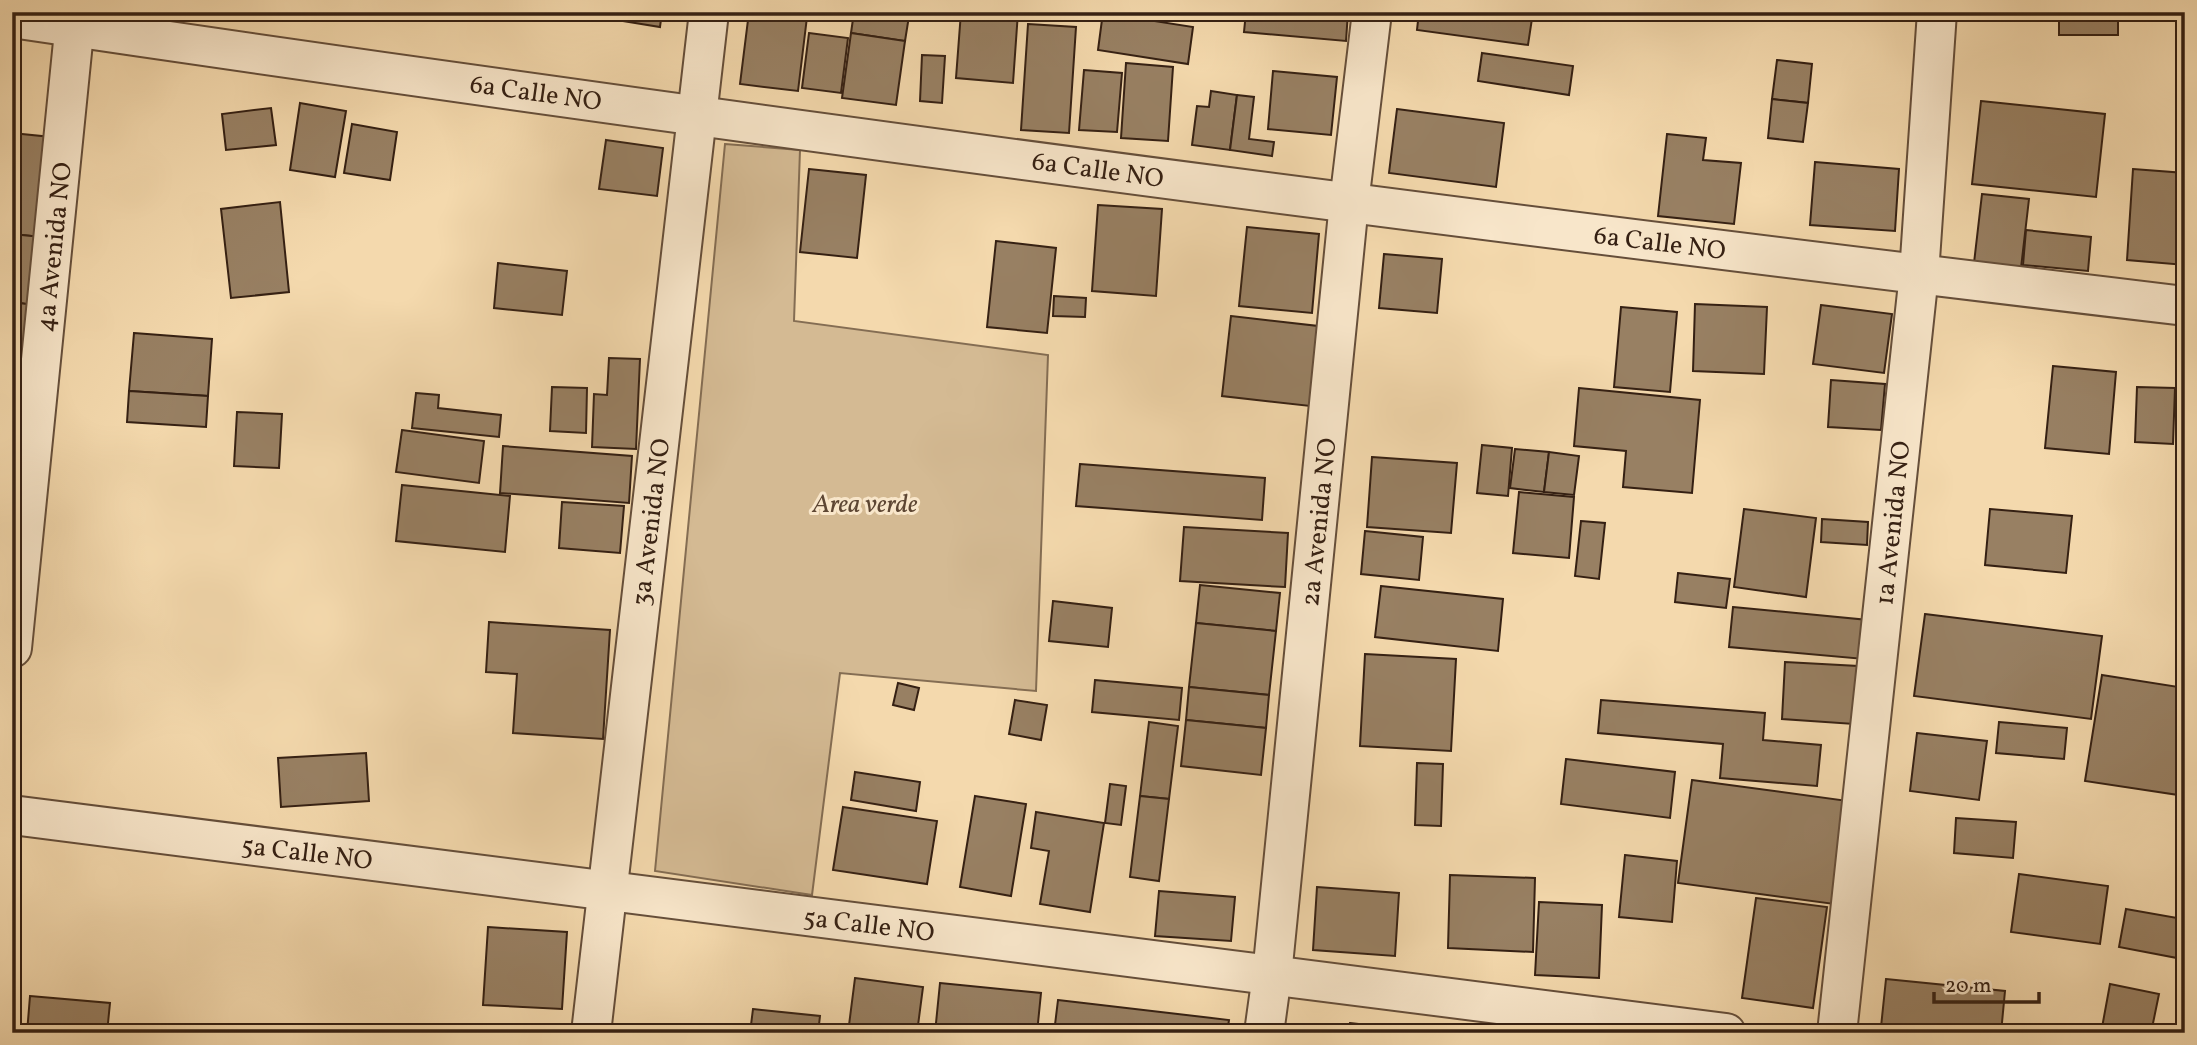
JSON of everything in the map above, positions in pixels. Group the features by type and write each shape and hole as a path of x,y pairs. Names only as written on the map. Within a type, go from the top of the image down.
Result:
{"street":[{"name":"3a Avenida NO","path":"591,1033 709,12"},
{"name":"2a Avenida NO","path":"1264,1033 1349,203 1372,12"},
{"name":"1a Avenida NO","path":"1837,1033 1919,274 1937,12"},
{"name":"6a Calle NO","path":"12,18 76,20 697,115 1349,203 2185,306"},
{"name":"4a Avenida NO","path":"12,648 76,20"},
{"name":"5a Calle NO","path":"12,815 1726,1033"}],"green space":[{"name":"Area verde","path":"725,144 800,150 794,321 1048,355 1036,691 840,673 812,895 655,871"}],"building":[{"path":"599,12 662,12 660,27 598,17"},
{"path":"749,12 807,17 798,91 740,84"},
{"path":"854,12 885,12 909,16 905,41 851,33"},
{"path":"961,12 1018,12 1013,83 956,78"},
{"path":"1103,12 1155,12 1154,21 1193,27 1188,64 1098,50"},
{"path":"1246,12 1348,12 1346,41 1244,32"},
{"path":"1419,12 1533,12 1528,45 1417,30"},
{"path":"2059,12 2118,12 2118,35 2059,35"},
{"path":"1028,24 1076,27 1069,133 1021,130"},
{"path":"809,33 848,38 841,93 802,88"},
{"path":"851,33 905,41 896,105 842,98"},
{"path":"1482,53 1573,66 1569,95 1478,81"},
{"path":"922,55 945,56 942,103 920,101"},
{"path":"1777,60 1812,64 1808,103 1772,99"},
{"path":"1126,63 1173,67 1168,141 1121,138"},
{"path":"1084,70 1122,73 1117,132 1079,130"},
{"path":"1273,71 1337,77 1331,135 1268,129"},
{"path":"1211,91 1237,95 1230,150 1192,145 1197,106 1209,107"},
{"path":"1237,95 1254,97 1249,139 1274,142 1272,156 1230,150"},
{"path":"1772,99 1808,103 1803,142 1768,138"},
{"path":"1981,101 2105,114 2096,197 1972,184"},
{"path":"300,103 346,111 335,177 290,170"},
{"path":"271,108 276,145 226,150 222,114"},
{"path":"1397,109 1504,123 1496,187 1389,173"},
{"path":"352,124 397,132 390,180 344,173"},
{"path":"12,133 51,137 41,237 12,234"},
{"path":"1667,134 1706,138 1703,160 1741,163 1734,224 1658,216"},
{"path":"606,140 663,148 657,196 599,189"},
{"path":"1815,162 1899,169 1895,231 1810,225"},
{"path":"809,169 866,175 857,258 800,252"},
{"path":"2133,169 2185,173 2185,265 2127,260"},
{"path":"1982,194 2029,199 2021,268 1974,263"},
{"path":"280,202 289,292 231,298 221,209"},
{"path":"1098,205 1162,209 1156,296 1092,291"},
{"path":"1247,227 1319,234 1312,313 1239,306"},
{"path":"2026,230 2091,237 2088,271 2023,265"},
{"path":"12,234 41,237 34,305 12,302"},
{"path":"996,241 1056,248 1047,333 987,327"},
{"path":"1384,254 1442,259 1437,313 1379,308"},
{"path":"498,263 567,271 562,315 494,308"},
{"path":"1054,296 1086,298 1085,317 1053,316"},
{"path":"12,302 34,305 29,358 12,357"},
{"path":"1695,304 1767,307 1764,374 1693,371"},
{"path":"1821,305 1892,314 1884,373 1813,364"},
{"path":"1621,307 1677,312 1670,392 1614,387"},
{"path":"1231,316 1318,326 1310,406 1222,396"},
{"path":"134,333 212,339 208,396 129,391"},
{"path":"12,357 29,358 22,431 12,430"},
{"path":"609,358 640,359 636,449 592,447 594,394 607,395"},
{"path":"2053,366 2116,372 2109,454 2045,448"},
{"path":"1831,380 1885,384 1881,430 1828,427"},
{"path":"552,387 587,388 586,433 550,431"},
{"path":"2137,387 2175,388 2173,444 2135,442"},
{"path":"1579,388 1700,400 1692,493 1623,487 1626,451 1574,446"},
{"path":"129,391 208,396 206,427 127,422"},
{"path":"416,393 439,395 438,408 501,415 499,437 412,428"},
{"path":"237,412 282,414 279,468 234,466"},
{"path":"402,430 484,441 479,483 396,472"},
{"path":"1482,445 1512,448 1508,496 1477,493"},
{"path":"503,446 632,456 629,503 500,493"},
{"path":"1515,449 1549,452 1544,492 1510,488"},
{"path":"1549,452 1579,456 1574,495 1544,492"},
{"path":"1372,457 1457,463 1451,533 1367,527"},
{"path":"1080,464 1265,478 1262,520 1076,506"},
{"path":"402,485 510,496 505,552 396,541"},
{"path":"1519,492 1574,497 1569,558 1513,553"},
{"path":"562,502 624,506 620,553 559,548"},
{"path":"1744,509 1816,518 1806,597 1734,587"},
{"path":"1990,509 2072,516 2066,573 1985,565"},
{"path":"1822,519 1868,522 1867,545 1821,542"},
{"path":"1581,521 1605,523 1599,579 1575,576"},
{"path":"1184,527 1288,533 1285,587 1180,581"},
{"path":"1365,531 1423,537 1419,580 1361,574"},
{"path":"1678,573 1730,579 1726,608 1675,602"},
{"path":"1200,585 1280,593 1276,631 1196,623"},
{"path":"1381,586 1503,599 1498,651 1375,637"},
{"path":"1053,601 1112,608 1108,647 1049,641"},
{"path":"1733,607 1868,620 1864,659 1729,647"},
{"path":"1925,614 2102,636 2091,719 1914,696"},
{"path":"489,622 610,630 603,739 513,733 517,674 486,672"},
{"path":"1196,623 1276,631 1269,695 1189,687"},
{"path":"1365,654 1456,659 1451,751 1360,746"},
{"path":"1785,662 1858,666 1854,724 1782,719"},
{"path":"2102,675 2185,688 2185,796 2085,781"},
{"path":"1095,680 1182,688 1179,720 1092,712"},
{"path":"898,683 919,688 914,710 893,705"},
{"path":"1189,687 1269,695 1266,728 1186,720"},
{"path":"1015,700 1047,705 1041,740 1009,734"},
{"path":"1601,700 1765,713 1763,740 1821,745 1817,786 1720,778 1723,744 1598,733"},
{"path":"1186,720 1266,728 1261,775 1181,766"},
{"path":"1149,722 1178,726 1169,799 1140,796"},
{"path":"1999,722 2067,728 2064,759 1996,753"},
{"path":"1917,733 1987,741 1979,800 1910,791"},
{"path":"366,753 369,801 281,807 278,758"},
{"path":"1566,759 1675,772 1670,818 1561,804"},
{"path":"1417,763 1443,764 1441,826 1415,825"},
{"path":"855,772 920,782 916,811 851,800"},
{"path":"1692,780 1848,801 1834,904 1678,883"},
{"path":"1110,784 1126,786 1121,825 1105,823"},
{"path":"975,796 1026,804 1011,896 960,887"},
{"path":"1140,796 1169,799 1159,881 1130,877"},
{"path":"843,807 937,821 927,884 833,870"},
{"path":"1036,812 1104,823 1090,912 1040,904 1049,851 1031,848"},
{"path":"1956,818 2016,822 2013,858 1954,853"},
{"path":"1625,855 1677,861 1672,922 1619,917"},
{"path":"2019,874 2108,886 2100,944 2011,932"},
{"path":"1450,875 1535,878 1533,952 1448,948"},
{"path":"1317,887 1399,893 1395,956 1313,950"},
{"path":"1159,891 1235,897 1231,941 1155,936"},
{"path":"1756,898 1827,907 1813,1008 1742,998"},
{"path":"1539,902 1602,905 1599,978 1535,975"},
{"path":"2126,909 2183,919 2177,958 2119,947"},
{"path":"488,927 567,932 562,1009 483,1005"},
{"path":"855,978 923,987 917,1033 848,1033"},
{"path":"1886,979 2005,991 2001,1033 1938,1033 1881,1027"},
{"path":"940,983 1041,993 1037,1033 935,1033"},
{"path":"2110,984 2159,994 2151,1033 2101,1033"},
{"path":"30,996 110,1003 107,1033 27,1033"},
{"path":"1058,1000 1229,1020 1227,1033 1054,1033"},
{"path":"753,1009 820,1016 818,1033 750,1033"},
{"path":"1350,1023 1410,1030 1410,1033 1349,1033"}]}
